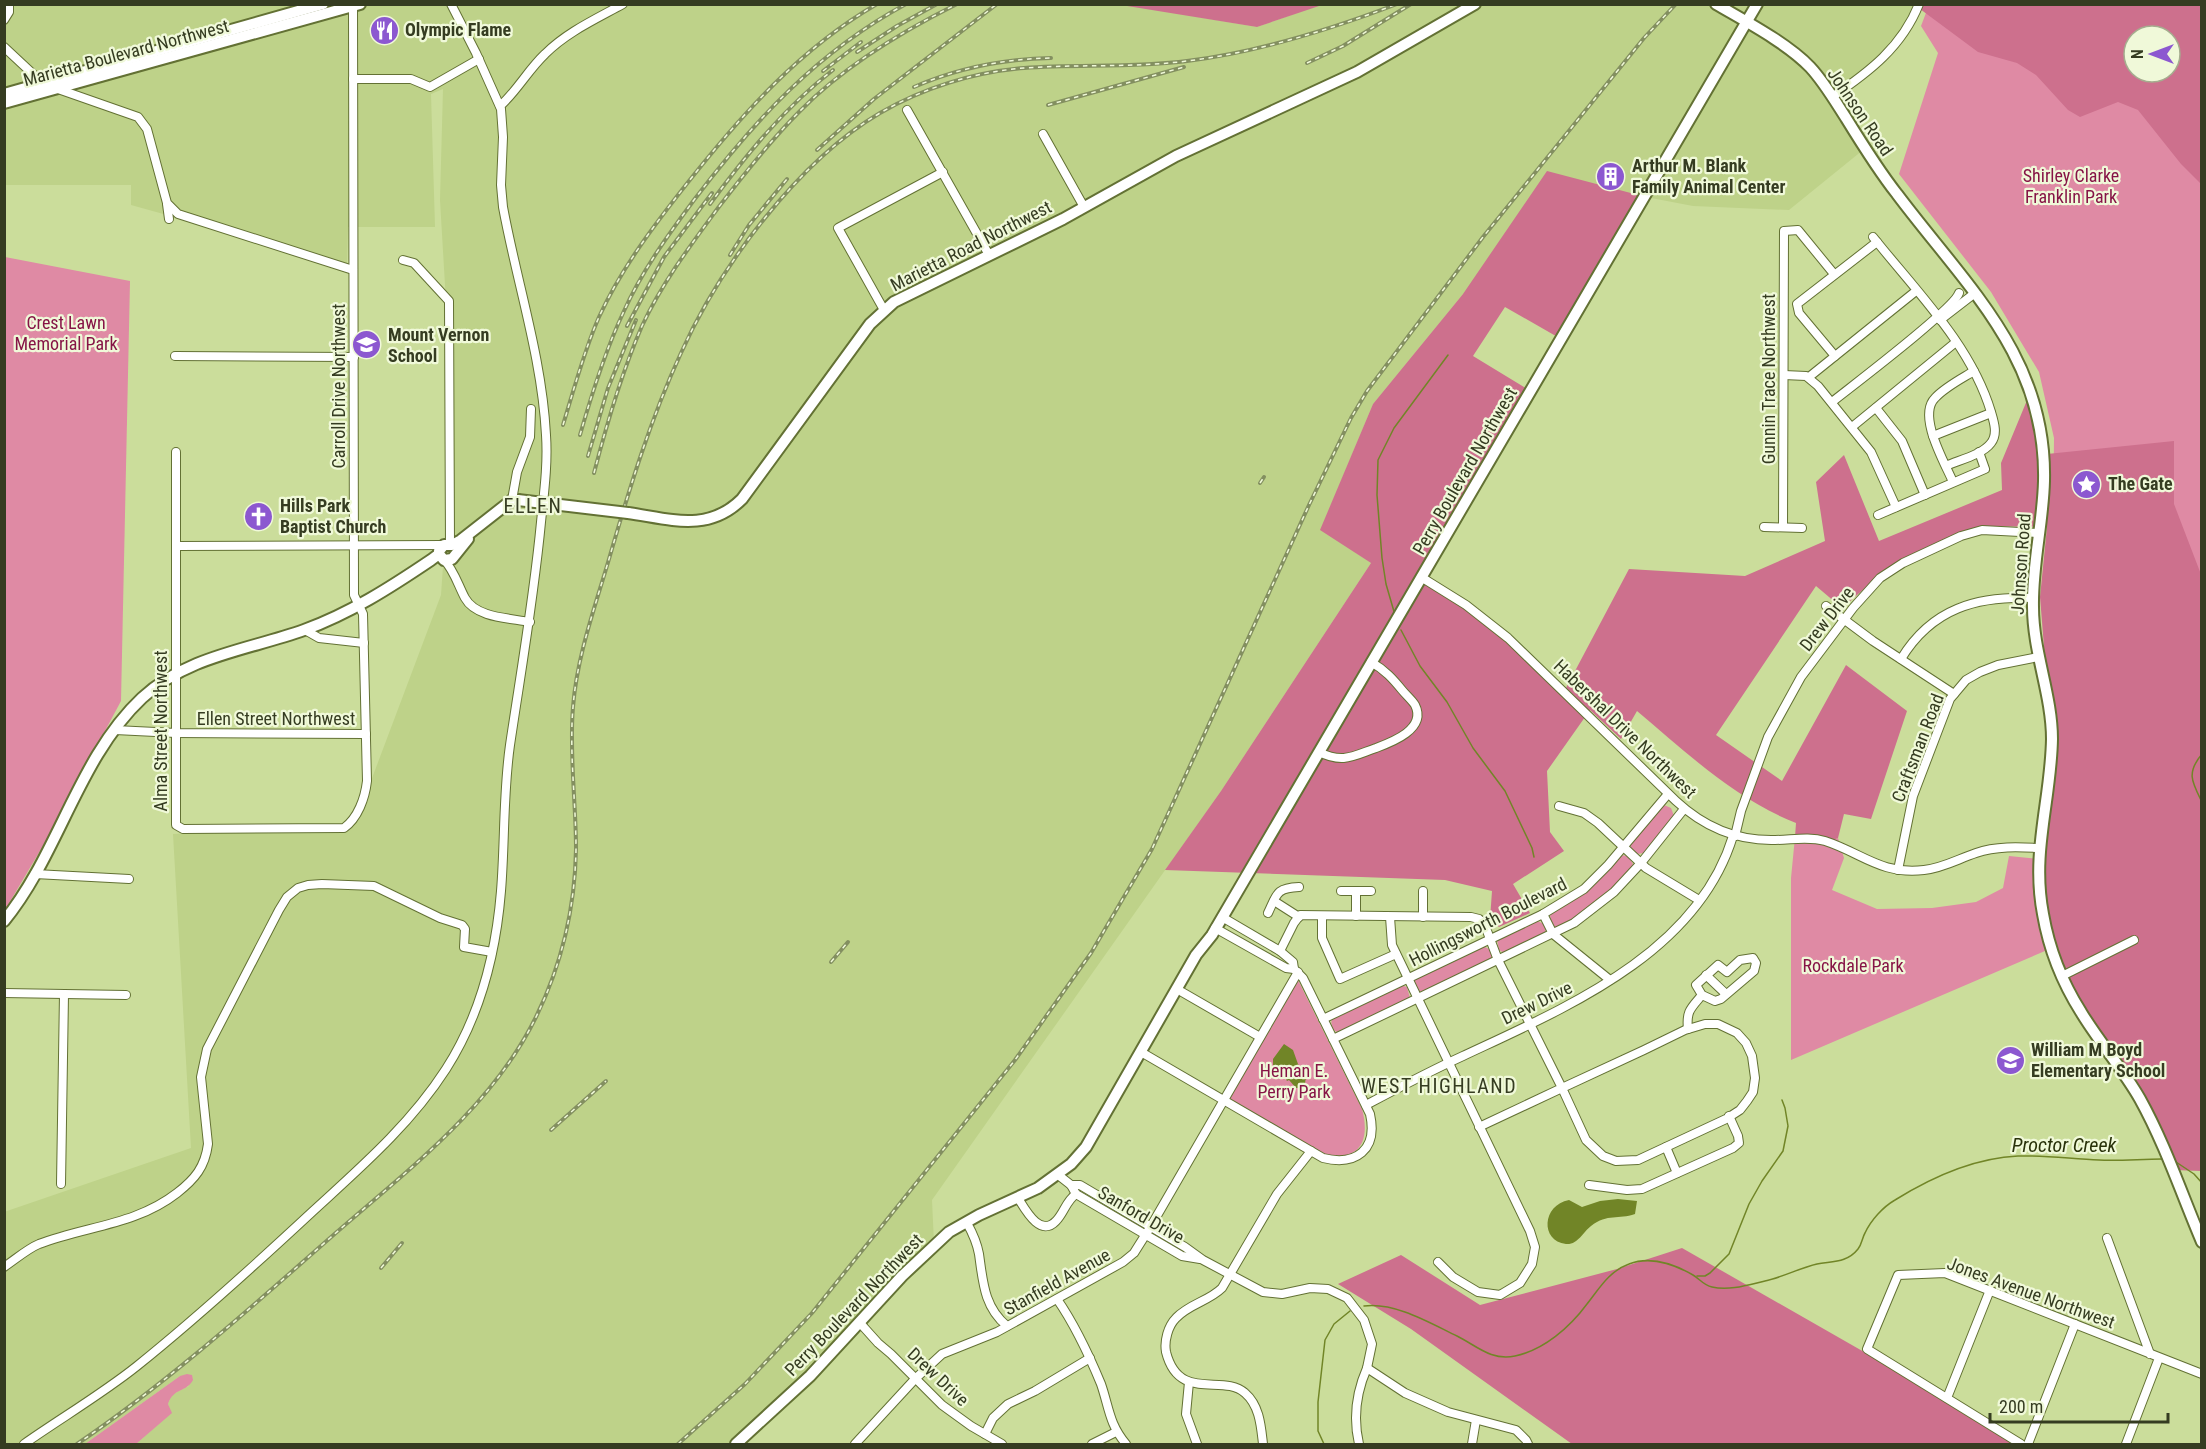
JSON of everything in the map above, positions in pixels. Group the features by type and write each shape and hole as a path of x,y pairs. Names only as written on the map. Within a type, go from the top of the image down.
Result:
{"street":[{"path":"4,20 9,12 9,4"},
{"path":"4,94 323,4"},
{"path":"24,1444 135,1368 241,1278 399,1129 447,1068 476,1010 492,952 501,892 506,785 535,587 546,467 546,439 543,393 503,207 501,185 503,118 479,59 451,4"},
{"path":"500,106 514,93 530,68 556,43 623,4"},
{"name":"Marietta Road Northwest","path":"515,500 685,521 699,522 720,516 736,506 870,324 894,302 1084,207 1176,156 1357,72 1475,4"},
{"name":"Perry Boulevard Northwest","path":"1143,1054 1196,955 1214,932 1757,4"},
{"path":"1832,97 1862,78 1894,48 1919,4"},
{"name":"Carroll Drive Northwest","path":"355,5 353,79 354,595 363,614 367,781 363,800"},
{"name":"Marietta Boulevard Northwest","path":"4,103 355,5"},
{"path":"1718,6 1747,23"},
{"name":"Johnson Road","path":"1747,23 1808,64 1891,186 1972,289 2009,341 2023,372 2036,409 2043,447 2044,481 2033,598 2034,629 2050,709 2052,739 2039,848 2039,879 2043,912 2049,940 2062,976 2082,1015 2138,1096 2202,1242"},
{"path":"4,47 34,75 57,88 138,117 147,129 167,203 172,209 185,217 353,270"},
{"path":"353,79 411,79 430,87 479,59"},
{"path":"907,110 989,255"},
{"path":"1043,134 1084,207"},
{"path":"884,310 838,228 943,172"},
{"path":"165,196 169,219"},
{"name":"Gunnin Trace Northwest","path":"1783,528 1784,231 1798,230 1834,274"},
{"path":"1835,356 1799,314 1797,307 1799,301 1875,239 1956,342 1974,370 1991,414 1995,435 1991,443 1979,452 1946,466"},
{"path":"402,260 414,263 449,301 445,551 466,600 480,610 493,615 530,622"},
{"path":"1938,319 1958,299 1959,293 1972,289"},
{"path":"1832,402 1938,319 1972,289"},
{"path":"1809,377 1916,291"},
{"path":"1784,307 1797,307"},
{"path":"1852,427 1956,342"},
{"path":"175,356 354,357"},
{"path":"1953,482 1929,425 1928,413 1934,399 1974,370"},
{"path":"1784,375 1809,377 1832,402 1870,452 1896,507"},
{"path":"1875,408 1902,441 1925,495"},
{"path":"4,921 35,874 69,809 115,730 143,698 176,674 209,659 305,630 359,604 445,551 515,500 517,472 530,437 531,409"},
{"path":"1933,436 1991,414"},
{"name":"Alma Street Northwest","path":"176,452 175,821 179,828 340,830 348,825 363,800"},
{"path":"1878,515 1985,469 1979,452"},
{"path":"1764,528 1802,528"},
{"name":"Drew Drive","path":"1366,1105 1448,1063 1569,1006 1653,950 1677,927 1699,900 1726,859 1768,736 1801,677 1844,620 1880,578 1903,562 1961,536 1982,530 2039,533"},
{"path":"176,544 354,545 445,551"},
{"name":"Habershal Drive Northwest","path":"1421,577 1466,605 1508,638 1684,809 1714,828 1734,836 1753,839 1823,840 1875,864 1898,870 1923,870 1939,867 1993,849 2039,848"},
{"path":"1901,659 1926,629 1953,610 1992,598 2033,598"},
{"path":"1826,606 1873,641 1953,694"},
{"path":"305,630 319,638 364,643"},
{"name":"Craftsman Road","path":"1898,870 1913,796 1953,694 1966,680 1985,669 2038,657"},
{"path":"1319,752 1333,759 1344,759 1396,741 1413,726 1417,715 1415,705 1385,670 1371,662"},
{"name":"Ellen Street Northwest","path":"115,730 176,734 366,734"},
{"name":"Hollingsworth Boulevard","path":"1323,1019 1491,940 1543,914 1584,889 1623,848 1668,794"},
{"path":"1559,806 1584,813 1641,863 1699,900"},
{"path":"1333,1040 1574,923 1614,892 1641,863 1684,809"},
{"path":"35,874 129,879"},
{"path":"4,1267 41,1243 140,1215 172,1196 198,1174 207,1155 208,1144 201,1077 207,1049 279,910 287,897 298,888 322,884 374,886 440,918 462,925 465,929 464,947 492,952"},
{"path":"1268,913 1278,891 1284,888 1299,887"},
{"path":"1341,891 1371,891"},
{"path":"1356,891 1356,916"},
{"path":"1423,891 1423,917"},
{"path":"1274,901 1299,917"},
{"path":"1543,914 1553,934 1610,980"},
{"path":"1280,951 1300,915 1471,917 1479,919 1484,923 1498,960 1562,1088 1586,1140 1603,1156 1616,1161 1638,1160 1740,1110 1753,1092 1755,1078 1752,1056 1746,1043 1737,1033 1719,1024 1705,1024 1688,1029 1562,1088 1479,1127"},
{"path":"1322,916 1322,938 1340,979 1396,954"},
{"path":"1143,1054 1323,1158 1336,1161 1357,1157 1372,1136 1372,1122 1366,1105 1293,962 1280,951 1222,917"},
{"path":"1390,917 1392,945 1530,1232 1534,1247 1532,1264 1520,1283 1500,1295 1478,1292 1453,1277 1438,1262"},
{"path":"1214,932 1286,968 1296,970"},
{"name":"Perry Boulevard Northwest","path":"735,1444 810,1376 902,1276 949,1232 1038,1188 1071,1164 1091,1140 1210,947 1214,932"},
{"path":"2062,976 2134,940"},
{"path":"1753,958 1756,963 1754,971 1726,994 1715,1000 1702,996 1696,985 1718,965 1727,972 1740,960 1753,958"},
{"name":"Stanfield Avenue","path":"855,1444 915,1379 942,1354 969,1345 1007,1326 1123,1262 1134,1253 1260,1037 1296,970"},
{"path":"1706,975 1726,994"},
{"path":"1182,992 1260,1037"},
{"path":"4,993 126,995"},
{"path":"61,1184 64,994"},
{"path":"1688,1029 1687,1017 1690,1009 1702,996"},
{"path":"1589,1185 1636,1190 1733,1148 1739,1143 1730,1116"},
{"path":"1666,1147 1677,1173"},
{"path":"1263,1444 1260,1420 1248,1395 1240,1389 1189,1382 1179,1376 1169,1359 1166,1346 1167,1335 1175,1318 1215,1295 1222,1288 1277,1194 1311,1151"},
{"name":"Sanford Drive","path":"1057,1174 1071,1185 1076,1194 1145,1235 1182,1256 1203,1260"},
{"name":"Sanford Drive","path":"1071,1185 1080,1185 1248,1285 1271,1294 1310,1288 1328,1289 1347,1298 1364,1320 1372,1344 1355,1412 1359,1444"},
{"path":"1018,1198 1034,1221 1041,1226 1048,1226 1056,1222 1071,1197 1076,1194"},
{"path":"967,1222 978,1252 986,1297 993,1312 1007,1326"},
{"path":"2107,1238 2150,1354"},
{"name":"Jones Avenue Northwest","path":"1947,1398 1867,1349 1898,1275 1945,1273 2202,1374"},
{"path":"1990,1290 1947,1398 2021,1444"},
{"path":"1058,1299 1090,1358 1116,1432 1126,1444"},
{"name":"Drew Drive","path":"860,1323 942,1405 971,1426 1002,1444"},
{"path":"2028,1444 2075,1324"},
{"path":"985,1434 993,1418 1008,1404 1035,1391 1090,1358"},
{"path":"2126,1444 2159,1358"},
{"path":"1367,1368 1405,1393 1448,1412 1516,1430 1528,1444"},
{"path":"1189,1382 1186,1414 1197,1444"},
{"path":"1472,1444 1476,1420"},
{"path":"1092,1444 1116,1432"}],"shaded area":[{"path":"1121,4 1257,27 1322,4 1917,5 1890,55 1829,98 1863,150 1789,210 1693,206 1646,197 1463,294 1373,404 1321,529 1371,563 1221,791 932,1200 934,1243 739,1444 136,1444 171,1413 168,1404 171,1395 189,1386 180,1376 85,1444 5,1444 4,1212 191,1148 173,834 354,826 441,595 453,421 440,200 443,89 431,94 435,227 348,227 347,265 131,205 131,185 5,185 5,5"},
{"path":"1121,4 1322,5 1257,27"},
{"path":"1917,4 2201,5 2201,184 2181,164 2138,110 2118,102 2080,117 2068,110 2036,75 2017,63 1978,52 1916,6"},
{"path":"1547,171 1646,197 1561,339 1505,307 1473,356 1529,390 1422,581 1476,612 1566,688 1629,569 1745,576 1825,541 1816,482 1844,455 1879,541 2002,490 2001,463 2030,393 2047,454 2174,441 2174,504 2202,577 2201,1171 2174,1170 2162,1144 2060,972 2041,913 2050,784 2047,684 2040,597 2047,527 1981,526 1929,546 1880,575 1842,608 1816,586 1716,735 1782,781 1846,665 1907,711 1871,819 1844,814 1838,838 1828,842 1795,837 1796,823 1752,801 1712,774 1637,711 1621,739 1590,710 1547,771 1550,832 1564,851 1513,884 1530,913 1499,927 1490,919 1492,891 1445,880 1165,870 1221,791 1371,563 1320,530 1373,404 1463,294"},
{"path":"1284,1044 1293,1050 1306,1077 1301,1088 1296,1088 1289,1080 1287,1081 1281,1071 1273,1066 1273,1059"},
{"path":"1618,1199 1637,1201 1635,1214 1603,1219 1570,1244 1558,1241 1548,1230 1549,1215 1560,1203 1569,1200 1582,1207 1600,1201"},
{"path":"1682,1248 2025,1444 1572,1444 1411,1329 1338,1284 1401,1255 1480,1305 1617,1269"}],"green space":[{"name":"Shirley Clarke Franklin Park","path":"1929,5 2201,5 2201,878 2053,530 2054,438 2039,372 1991,292 1899,174 1938,53 1921,26"},
{"name":"Crest Lawn Memorial Park","path":"5,257 130,281 121,701 50,834 5,910"},
{"path":"1664,805 1671,808 1674,816 1644,853 1637,854 1631,850 1630,844"},
{"name":"Rockdale Park","path":"1795,837 1828,842 1838,838 1844,858 1832,890 1877,909 1932,908 1976,902 2003,888 2009,856 2039,859 2052,948 1791,1060 1791,878"},
{"path":"1620,855 1628,856 1633,864 1620,882 1577,917 1557,928 1552,925 1550,916 1552,912 1584,892"},
{"path":"1535,920 1544,924 1546,933 1504,953 1499,950 1497,940"},
{"path":"1483,946 1491,950 1492,958 1489,961 1424,993 1414,984 1416,978"},
{"name":"Heman E. Perry Park","path":"1297,978 1362,1109 1365,1127 1361,1145 1345,1156 1332,1158 1228,1099"},
{"path":"1400,985 1407,987 1410,998 1339,1033 1334,1029 1331,1023 1332,1018"},
{"path":"192,1375 193,1380 187,1387 173,1395 168,1404 172,1413 136,1444 85,1444 180,1376"}],"waterway":[{"path":"1395,615 1386,584 1382,558 1377,495 1378,460 1394,428 1448,355"},
{"path":"1401,630 1420,666 1447,702 1473,748 1505,791 1534,857"},
{"name":"Proctor Creek","path":"2202,754 2192,772 2192,778 2202,802"},
{"path":"1697,1276 1710,1273 1729,1254 1749,1204 1783,1151 1788,1126 1782,1100"},
{"name":"Proctor Creek","path":"1364,1306 1400,1310 1435,1325 1491,1355 1515,1356 1536,1349 1556,1336 1573,1321 1610,1276 1629,1264 1645,1261 1662,1262 1686,1271 1712,1287 1745,1286 1817,1264 1849,1257 1859,1247 1874,1219 1891,1203 1939,1176 1985,1160 2018,1156 2107,1160 2162,1159"},
{"name":"Proctor Creek","path":"2176,1162 2194,1174 2202,1183"},
{"name":"Proctor Creek","path":"1324,1444 1318,1431 1318,1402 1325,1340 1334,1324 1350,1311"}],"railway":[{"path":"563,425 599,317 629,263 664,213 730,131 798,61 849,21 877,4"},
{"path":"580,435 605,357 631,296 656,254 694,200 740,143 789,90 844,44 906,4"},
{"path":"857,52 937,4"},
{"path":"594,473 627,362 642,326 677,265 728,195 789,122 835,79 894,38 957,4"},
{"path":"817,150 874,99 997,4"},
{"path":"77,1444 143,1396 206,1345 444,1137 495,1081 517,1050 536,1017 560,956 573,892 576,849 572,742 573,707 578,669 632,481 659,404 697,320 739,252 791,188 849,134 880,113 931,89 968,77 1024,68 1146,64 1214,57 1294,39 1397,4"},
{"path":"1307,63 1343,46 1411,4"},
{"path":"678,1444 745,1384 812,1313 1015,1060 1091,953 1152,849 1309,505 1351,418 1367,391 1483,237 1644,38 1676,4"},
{"path":"823,71 861,42"},
{"path":"914,87 981,66 1016,60 1051,58"},
{"path":"1048,105 1184,67"},
{"path":"710,204 767,132 815,84 833,70"},
{"path":"730,255 749,225 787,179"},
{"path":"627,326 664,257 712,193"},
{"path":"588,456 608,388 636,320"},
{"path":"1260,483 1264,477"},
{"path":"831,962 848,942"},
{"path":"551,1130 606,1081"},
{"path":"381,1268 402,1243"}],"place":[{"name":"Olympic Flame","path":"384,30"},
{"name":"Arthur M. Blank Family Animal Center","path":"1611,176"},
{"name":"Mount Vernon School","path":"367,345"},
{"name":"The Gate","path":"2087,484"},
{"name":"Hills Park Baptist Church","path":"259,516"},
{"name":"William M Boyd Elementary School","path":"2010,1060"}],"district":[{"name":"ELLEN","path":"533,506"},
{"name":"WEST HIGHLAND","path":"1439,1086"}]}
